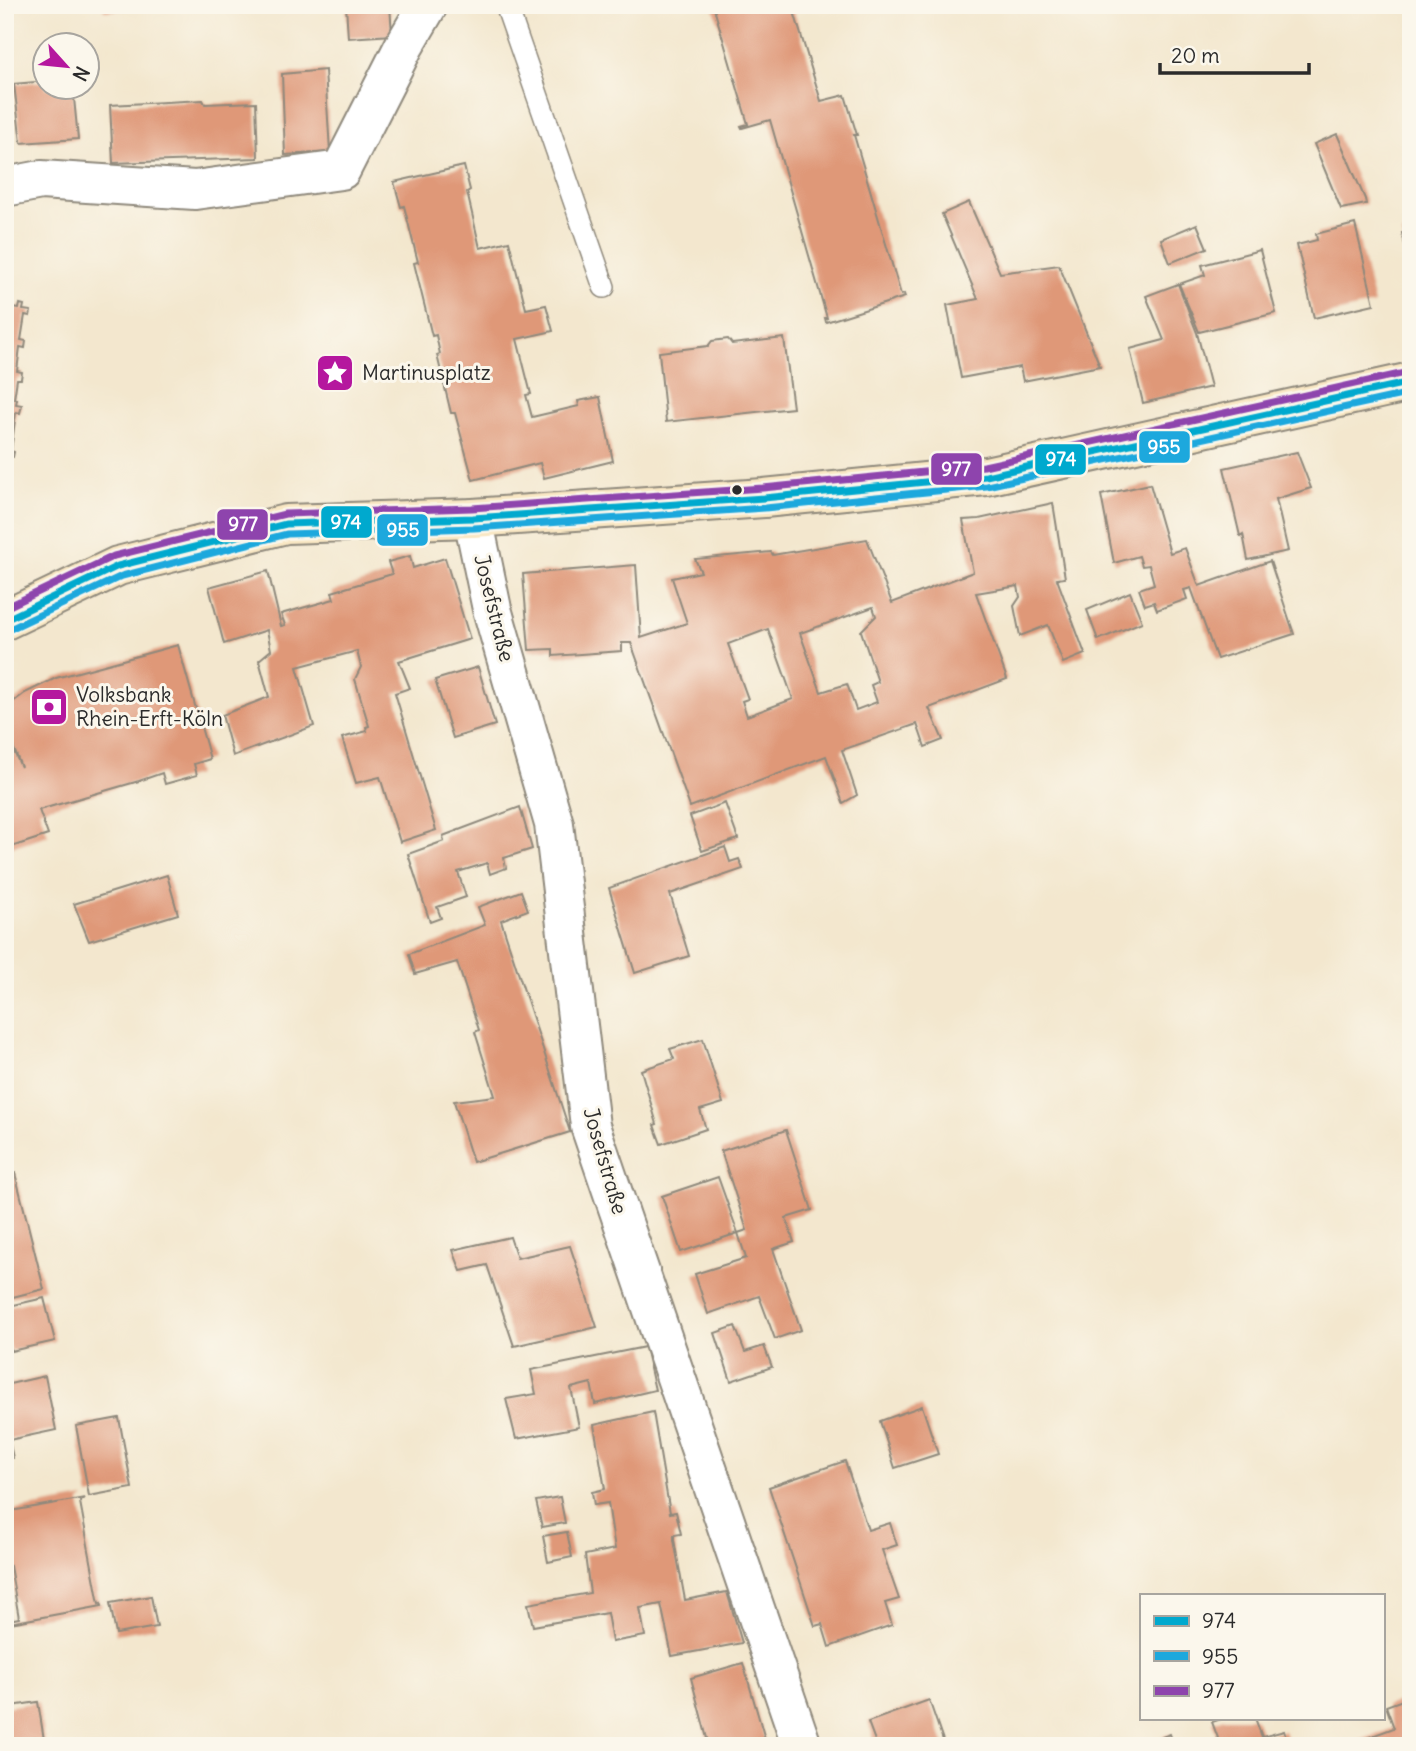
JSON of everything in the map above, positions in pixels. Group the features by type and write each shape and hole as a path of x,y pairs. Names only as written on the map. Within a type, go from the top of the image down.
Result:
{"main road":[{"path":"5,620 118,566 286,524 473,518 764,498 986,476 1411,382"}],"street":[{"path":"5,187 41,180 195,190 341,170 404,46 428,5"},
{"name":"Josefstraße","path":"473,518 492,609 554,824 590,1126 802,1746"}],"lane":[{"path":"506,5 604,287"}],"building":[{"path":"103,5 163,5 163,7 104,11"},
{"path":"346,5 390,5 392,35 348,38"},
{"path":"713,5 792,5 821,101 845,95 857,135 854,135 901,295 904,294 905,297 826,322 770,120 742,128 741,126 748,124"},
{"path":"325,70 330,152 285,155 282,74"},
{"path":"32,82 32,102 74,102 78,139 21,143 14,84"},
{"path":"203,100 205,104 256,102 258,158 113,163 110,105"},
{"path":"1337,134 1366,204 1341,209 1314,144"},
{"path":"464,166 480,248 509,241 526,309 546,305 553,331 517,339 531,394 526,395 532,417 579,406 578,401 600,397 613,461 544,478 540,463 473,480 455,413 451,413 437,355 440,354 436,335 432,336 414,263 418,262 404,206 401,207 394,182"},
{"path":"969,202 1000,273 1059,265 1100,366 1023,381 1020,367 961,378 947,305 978,299 942,214"},
{"path":"1197,224 1207,248 1170,263 1161,239"},
{"path":"1355,224 1374,304 1314,318 1297,245 1317,240 1316,234"},
{"path":"1411,231 1411,264 1410,265 1402,233"},
{"path":"1260,250 1276,313 1199,332 1179,284 1205,275 1202,265"},
{"path":"1178,284 1197,333 1211,387 1143,403 1130,349 1164,340 1146,296"},
{"path":"20,304 24,305 23,310 31,311 30,316 25,315 21,340 26,341 25,348 20,347 17,371 22,372 21,379 17,379 14,399 17,399 16,404 22,405 20,413 16,412 11,451 14,452 5,482 5,307 19,309"},
{"path":"784,338 793,408 666,422 659,352 708,346 712,341 728,339 732,344"},
{"path":"1297,452 1311,488 1276,499 1288,551 1248,560 1224,468"},
{"path":"1150,484 1170,553 1185,548 1199,586 1270,561 1294,634 1217,659 1191,588 1184,590 1187,599 1157,610 1154,602 1145,605 1139,589 1154,584 1149,565 1142,566 1139,556 1114,563 1101,495"},
{"path":"1053,503 1065,578 1057,579 1085,654 1063,663 1048,625 1020,636 1014,606 1020,597 1018,586 976,593 1007,679 929,708 943,740 925,747 917,724 842,750 857,795 843,803 826,756 690,807 631,643 622,643 622,651 553,656 553,649 529,650 523,574 636,565 641,638 687,623 672,578 701,572 695,559 771,552 773,555 867,539 892,603 973,572 963,520","holes":["873,607 876,616 861,631 878,682 871,685 877,702 856,710 847,684 821,692 800,633","768,629 793,699 747,716 742,701 748,699 728,644"]},
{"path":"410,556 413,568 445,558 470,639 399,661 410,688 395,693 436,830 400,842 380,777 356,783 342,738 367,731 366,727 369,726 355,679 361,667 357,651 297,667 314,726 233,756 222,715 269,697 259,660 271,650 267,630 224,644 209,587 268,571 281,626 285,625 281,614 334,599 332,592 392,574 388,562"},
{"path":"1130,592 1142,622 1098,640 1087,610"},
{"path":"178,645 210,759 194,764 197,775 165,784 162,773 39,810 48,835 5,849 5,732 21,767 5,725 5,708 25,693 56,678"},
{"path":"478,667 495,725 453,738 435,680"},
{"path":"725,803 738,839 702,851 690,816"},
{"path":"520,807 532,849 504,858 506,868 490,874 487,863 458,872 466,897 437,907 441,918 430,922 408,854 444,841 443,836"},
{"path":"725,847 730,862 739,859 743,869 670,894 689,956 635,973 609,888"},
{"path":"167,875 178,914 89,941 74,904"},
{"path":"521,891 528,910 501,920 570,1132 473,1162 454,1101 495,1096 475,1032 479,1030 457,962 415,974 409,954 485,925 478,907"},
{"path":"703,1039 723,1103 700,1110 706,1129 661,1144 641,1070 674,1059 670,1049"},
{"path":"786,1130 812,1210 786,1218 794,1242 773,1249 801,1330 775,1339 759,1296 708,1314 695,1274 746,1258 738,1233 747,1230 721,1151"},
{"path":"15,1173 44,1289 5,1299 5,1176"},
{"path":"718,1177 738,1233 681,1252 662,1196"},
{"path":"510,1237 517,1258 570,1246 597,1327 514,1346 487,1265 461,1271 453,1250"},
{"path":"44,1298 55,1341 11,1351 5,1327 5,1307"},
{"path":"735,1326 745,1352 764,1346 772,1367 731,1381 715,1333"},
{"path":"645,1347 655,1390 595,1404 591,1383 571,1388 579,1427 516,1439 506,1399 536,1394 531,1370"},
{"path":"45,1376 56,1430 9,1440 13,1458 5,1459 5,1385"},
{"path":"922,1406 938,1454 895,1468 880,1421"},
{"path":"653,1412 670,1513 676,1512 681,1534 674,1535 674,1540 685,1600 727,1592 742,1643 672,1656 661,1604 640,1608 645,1636 612,1642 607,1613 533,1626 528,1604 590,1593 585,1555 615,1549 608,1503 594,1505 592,1492 605,1489 594,1425"},
{"path":"119,1418 132,1488 89,1496 76,1426"},
{"path":"845,1461 868,1530 890,1523 897,1545 882,1550 899,1599 885,1603 892,1625 829,1647 822,1624 815,1626 769,1487"},
{"path":"560,1497 565,1523 542,1527 536,1501"},
{"path":"85,1498 80,1502 99,1604 102,1606 10,1623 9,1620 19,1618 10,1566 5,1567 5,1512"},
{"path":"567,1532 572,1557 548,1562 543,1536"},
{"path":"151,1596 157,1627 116,1634 110,1603"},
{"path":"743,1663 767,1746 709,1746 691,1678"},
{"path":"1411,1697 1411,1746 1351,1746 1350,1744 1394,1728 1386,1706"},
{"path":"929,1700 945,1746 877,1746 868,1722"},
{"path":"38,1702 45,1746 5,1746 5,1707"},
{"path":"1256,1720 1262,1737 1284,1731 1289,1746 1221,1746 1212,1722"},
{"path":"1170,1734 1174,1746 1140,1746 1140,1745"}],"transit line":[{"name":"977","path":"5,608 114,556 285,514 472,508 763,488 984,466 1409,372"},
{"name":"974","path":"5,620 118,566 286,524 473,518 764,498 986,476 1411,382"},
{"name":"955","path":"10,629 122,576 287,534 474,528 765,508 987,486 1411,393"}],"place":[{"name":"Martinusplatz","path":"335,373"},
{"name":"Volksbank Rhein-Erft-Köln","path":"49,707"}]}
